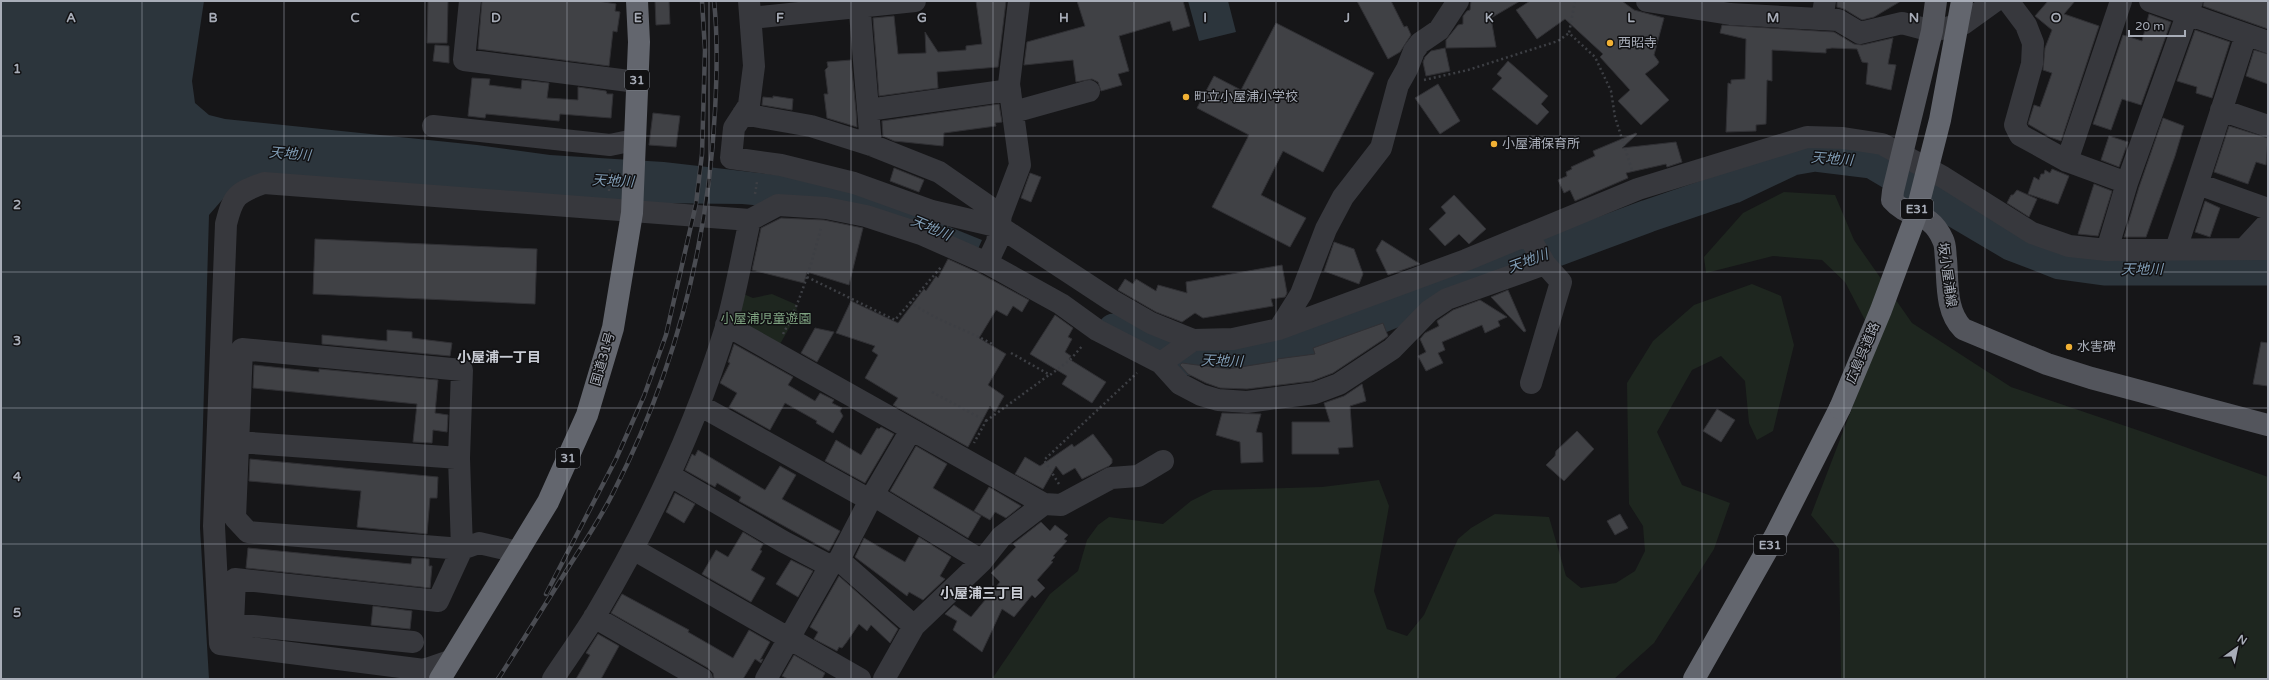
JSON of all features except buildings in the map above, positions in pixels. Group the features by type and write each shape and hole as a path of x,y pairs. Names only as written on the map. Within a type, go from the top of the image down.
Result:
{"highway":[{"name":"国道31号","path":"445,670 548,502 587,415 613,328 632,209 639,42 637,1"},
{"name":"広島呉道路","path":"1694,679 1775,536 1840,408 1881,310 1915,218 1940,120 1962,1"}],"main road":[{"name":"坂小屋浦線","path":"1936,1 1932,31 1892,200 1898,207 1928,219 1944,242 1951,310 1954,320 1963,328 2047,364 2091,378 2268,425"}],"street":[{"path":"470,1 464,60 637,82"},
{"path":"915,1 750,9 754,66 749,104 734,128 731,158 781,165 854,182 932,211 999,228"},
{"path":"987,264 1020,165 1010,90 1019,1"},
{"path":"1279,329 1301,294 1326,229 1343,197 1381,148 1398,85 1407,69 1414,50 1420,43 1439,30 1458,1"},
{"path":"1647,1 1730,14 1824,7 1838,20 1860,33 1902,23 1932,31 1963,24 1995,1"},
{"path":"2008,1 2026,25 2034,43 2032,64 2015,125 2020,135 2067,161 2127,182"},
{"path":"2067,161 2121,1"},
{"path":"2150,1 2189,7 2246,35 2268,42"},
{"path":"859,4 871,145"},
{"path":"2108,250 2127,182 2189,7"},
{"path":"2176,250 2246,35"},
{"path":"868,110 1010,90"},
{"path":"1014,112 1089,91"},
{"path":"2221,110 2268,126"},
{"path":"743,114 811,126 871,145 939,172 999,228 1111,300 1190,343"},
{"path":"433,126 610,145 634,149"},
{"path":"1156,361 1190,343 1234,339 1279,329 1466,260 1638,189 1807,137 1843,138 1882,144 1901,160 1943,177 2032,233 2069,246 2108,250 2268,249"},
{"path":"445,670 424,670 220,644 214,526 226,224 232,202 246,190 264,183 609,209 632,209 750,220 778,205 826,208 866,216 921,234 987,264 1061,304 1097,330 1156,361 1180,384 1202,395 1218,400 1247,402 1315,393 1339,384 1379,359 1404,337 1429,311 1447,299 1545,264"},
{"path":"2198,184 2268,209"},
{"path":"553,679 594,617 632,549 669,475 699,405 726,325 750,220"},
{"path":"2244,249 2268,222"},
{"path":"1528,235 1545,264 1561,282 1532,383"},
{"path":"726,325 1044,504 1061,505 1111,478 1138,476 1163,461"},
{"path":"413,642 233,624 235,579 438,601 462,549 459,458 462,370 242,349 235,518 248,532 462,549 479,543 518,552"},
{"path":"699,405 871,498 982,561"},
{"path":"766,679 788,637 834,563 911,430"},
{"path":"238,442 459,458"},
{"path":"669,475 784,542 834,563 914,626"},
{"path":"884,679 914,626 982,561 1001,537 1044,504"},
{"path":"632,549 860,679"},
{"path":"594,617 702,679"}],"path":[{"path":"1398,85 1468,70 1558,41 1569,33 1575,1"},
{"path":"1569,33 1595,57 1611,91 1615,117 1638,189"},
{"path":"609,209 610,145"},
{"path":"774,352 793,316 807,277 826,208"},
{"path":"807,277 895,320 937,274 952,248"},
{"path":"910,302 940,321 953,324 994,345"},
{"path":"965,459 986,421 1070,360 1097,330"},
{"path":"1011,352 1050,375"},
{"path":"1060,485 1044,460 1156,361"},
{"path":"932,392 986,421"}],"green space":[{"path":"1784,192 1835,195 1854,240 1912,323 2011,387 2149,434 2268,477 2268,679 1841,679 1839,549 1811,515 1877,343 1845,282 1822,260 1773,256 1706,273 1704,257 1743,213"},
{"path":"1752,284 1781,296 1794,345 1773,431 1757,440 1749,423 1745,381 1721,356 1692,370 1657,432 1682,485 1730,503 1714,549 1654,643 1614,679 992,679 1050,594 1078,571 1087,540 1098,525 1109,517 1163,524 1191,501 1213,490 1322,487 1379,480 1389,506 1374,591 1387,629 1407,636 1424,615 1458,539 1471,528 1495,514 1549,517 1566,576 1581,588 1616,583 1635,571 1645,551 1643,526 1629,504 1627,383 1653,341 1694,305"},
{"name":"小屋浦児童遊園","path":"741,293 753,298 772,294 795,304 798,313 780,344 732,327"}],"water":[{"path":"1,1 204,1 192,81 195,103 209,115 225,119 477,145 550,155 664,162 795,177 845,190 920,215 982,240 973,260 812,210 742,204 647,203 235,185 209,215 200,528 209,679 1,679"},
{"path":"1188,1 1228,1 1236,32 1199,41"}],"waterway":[{"name":"天地川","path":"1114,330 1130,339 1189,359 1241,364 1318,343 1406,306 1648,216 1733,187 1792,159 1815,155 1872,162 2011,244 2060,263 2104,269 2268,269"}],"railway":[{"path":"546,594 616,459 644,396 666,335 696,204 702,154 705,50 702,1"},
{"path":"498,679 592,531 608,503 635,447 671,354 685,307 696,259 705,210 711,161 717,69 714,1"}],"place":[{"name":"西昭寺","path":"1610,43"},
{"name":"町立小屋浦小学校","path":"1186,97"},
{"name":"小屋浦保育所","path":"1494,144"},
{"name":"水害碑","path":"2069,347"}],"district":[{"name":"小屋浦一丁目","path":"499,357"},
{"name":"小屋浦三丁目","path":"982,593"}]}
